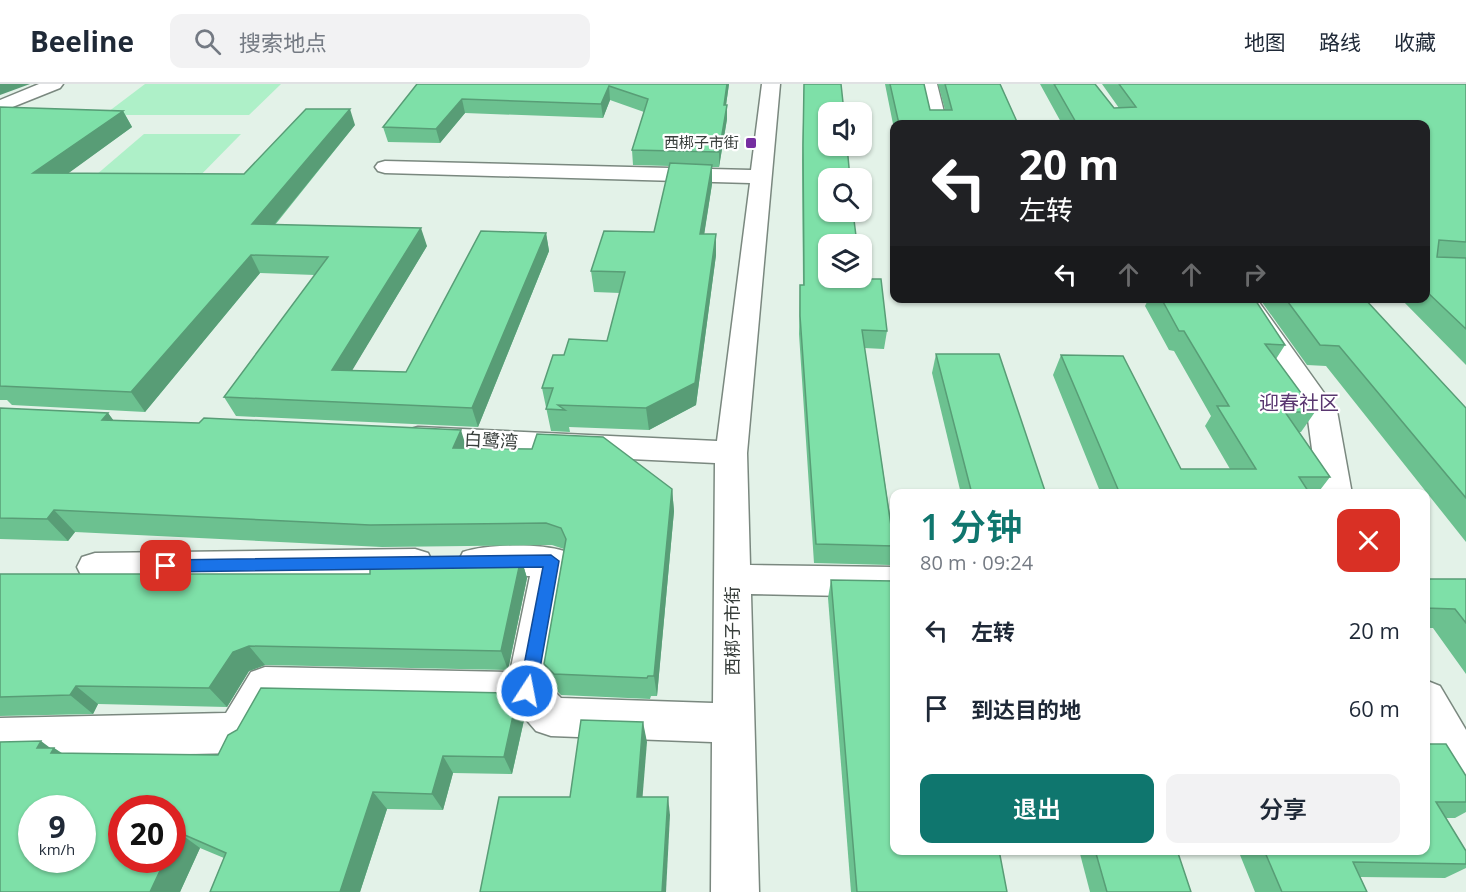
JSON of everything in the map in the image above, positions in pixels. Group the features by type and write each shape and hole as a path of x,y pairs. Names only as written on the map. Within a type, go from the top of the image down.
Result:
{"street":[{"path":"0,107 54,84"},
{"name":"西梆子市街","path":"735,892 731,453 771,84"},
{"path":"928,84 937,120"},
{"path":"386,167 761,177"},
{"path":"1246,303 1322,411 1334,489"},
{"name":"白鹭湾","path":"389,436 731,453"},
{"path":"95,567 551,561 527,691"},
{"path":"732,579 890,582"},
{"path":"0,738 238,733 265,685 527,691 551,717 734,723"},
{"path":"1430,708 1466,771"}],"green space":[{"path":"145,84 281,84 249,115 104,115"},
{"path":"144,134 241,134 189,187 82,187"}],"building":[{"path":"417,84 727,84 724,105 727,105 719,152 632,150 648,99 609,86 601,104 462,99 436,129 383,127"},
{"path":"804,84 841,84 843,102 818,102 818,156 848,156 849,168 818,168 818,222 854,222 856,234 818,234 818,288 872,288 872,279 881,279 887,331 862,330 890,519 890,546 816,544 800,316 800,285 804,285"},
{"path":"890,84 924,84 930,110 952,110 945,84 1000,84 1016,120 898,120"},
{"path":"1054,84 1095,84 1114,108 1136,107 1119,84 1466,84 1466,242 1439,240 1437,257 1466,258 1466,329 1430,295 1430,120 1075,120"},
{"path":"0,107 123,111 33,173 244,174 306,109 350,109 252,224 421,228 332,370 406,372 481,231 546,233 472,408 224,397 328,257 251,255 131,392 0,386"},
{"path":"670,163 712,165 700,234 716,234 695,383 646,408 558,405 565,410 546,409 553,388 542,388 553,355 564,355 569,339 607,341 625,272 591,271 604,231 654,232"},
{"path":"1164,303 1257,303 1285,345 1265,344 1315,412 1285,412 1330,477 1299,477 1307,489 1118,489 1061,355 1123,356 1181,469 1256,469 1217,406 1229,406 1184,331 1179,331"},
{"path":"1289,303 1369,303 1466,408 1466,498 1339,346 1320,345"},
{"path":"936,354 999,354 1044,489 971,489"},
{"path":"0,408 108,413 102,420 199,423 204,418 461,430 453,448 532,449 537,434 603,437 672,489 654,676 647,678 554,674 544,664 566,539 561,528 546,523 370,525 54,510 47,519 0,518"},
{"path":"521,558 501,651 249,646 233,652 209,688 76,686 70,695 0,697 0,574 370,574 370,560"},
{"path":"1430,579 1466,579 1466,623 1455,609 1430,608"},
{"path":"831,580 890,581 890,855 1000,855 1007,892 857,892"},
{"path":"261,688 508,693 516,702 504,757 443,756 432,794 373,792 340,892 210,892 226,853 186,836 186,795 108,795 108,873 159,873 150,892 0,892 0,742 41,741 37,748 54,748 51,753 218,755 228,735 237,730"},
{"path":"581,720 643,722 637,797 668,797 662,892 480,892 499,797 570,797"},
{"path":"1430,744 1446,744 1466,776 1466,802 1436,802 1466,851 1466,864 1353,862 1367,892 1282,892 1266,855 1430,855"},
{"path":"1096,855 1179,855 1191,892 1107,892"}],"place":[{"name":"西梆子市街","path":"751,143"}],"district":[{"name":"迎春社区","path":"1299,403"}],"route":[{"path":"166,566 551,561 527,691"}]}
